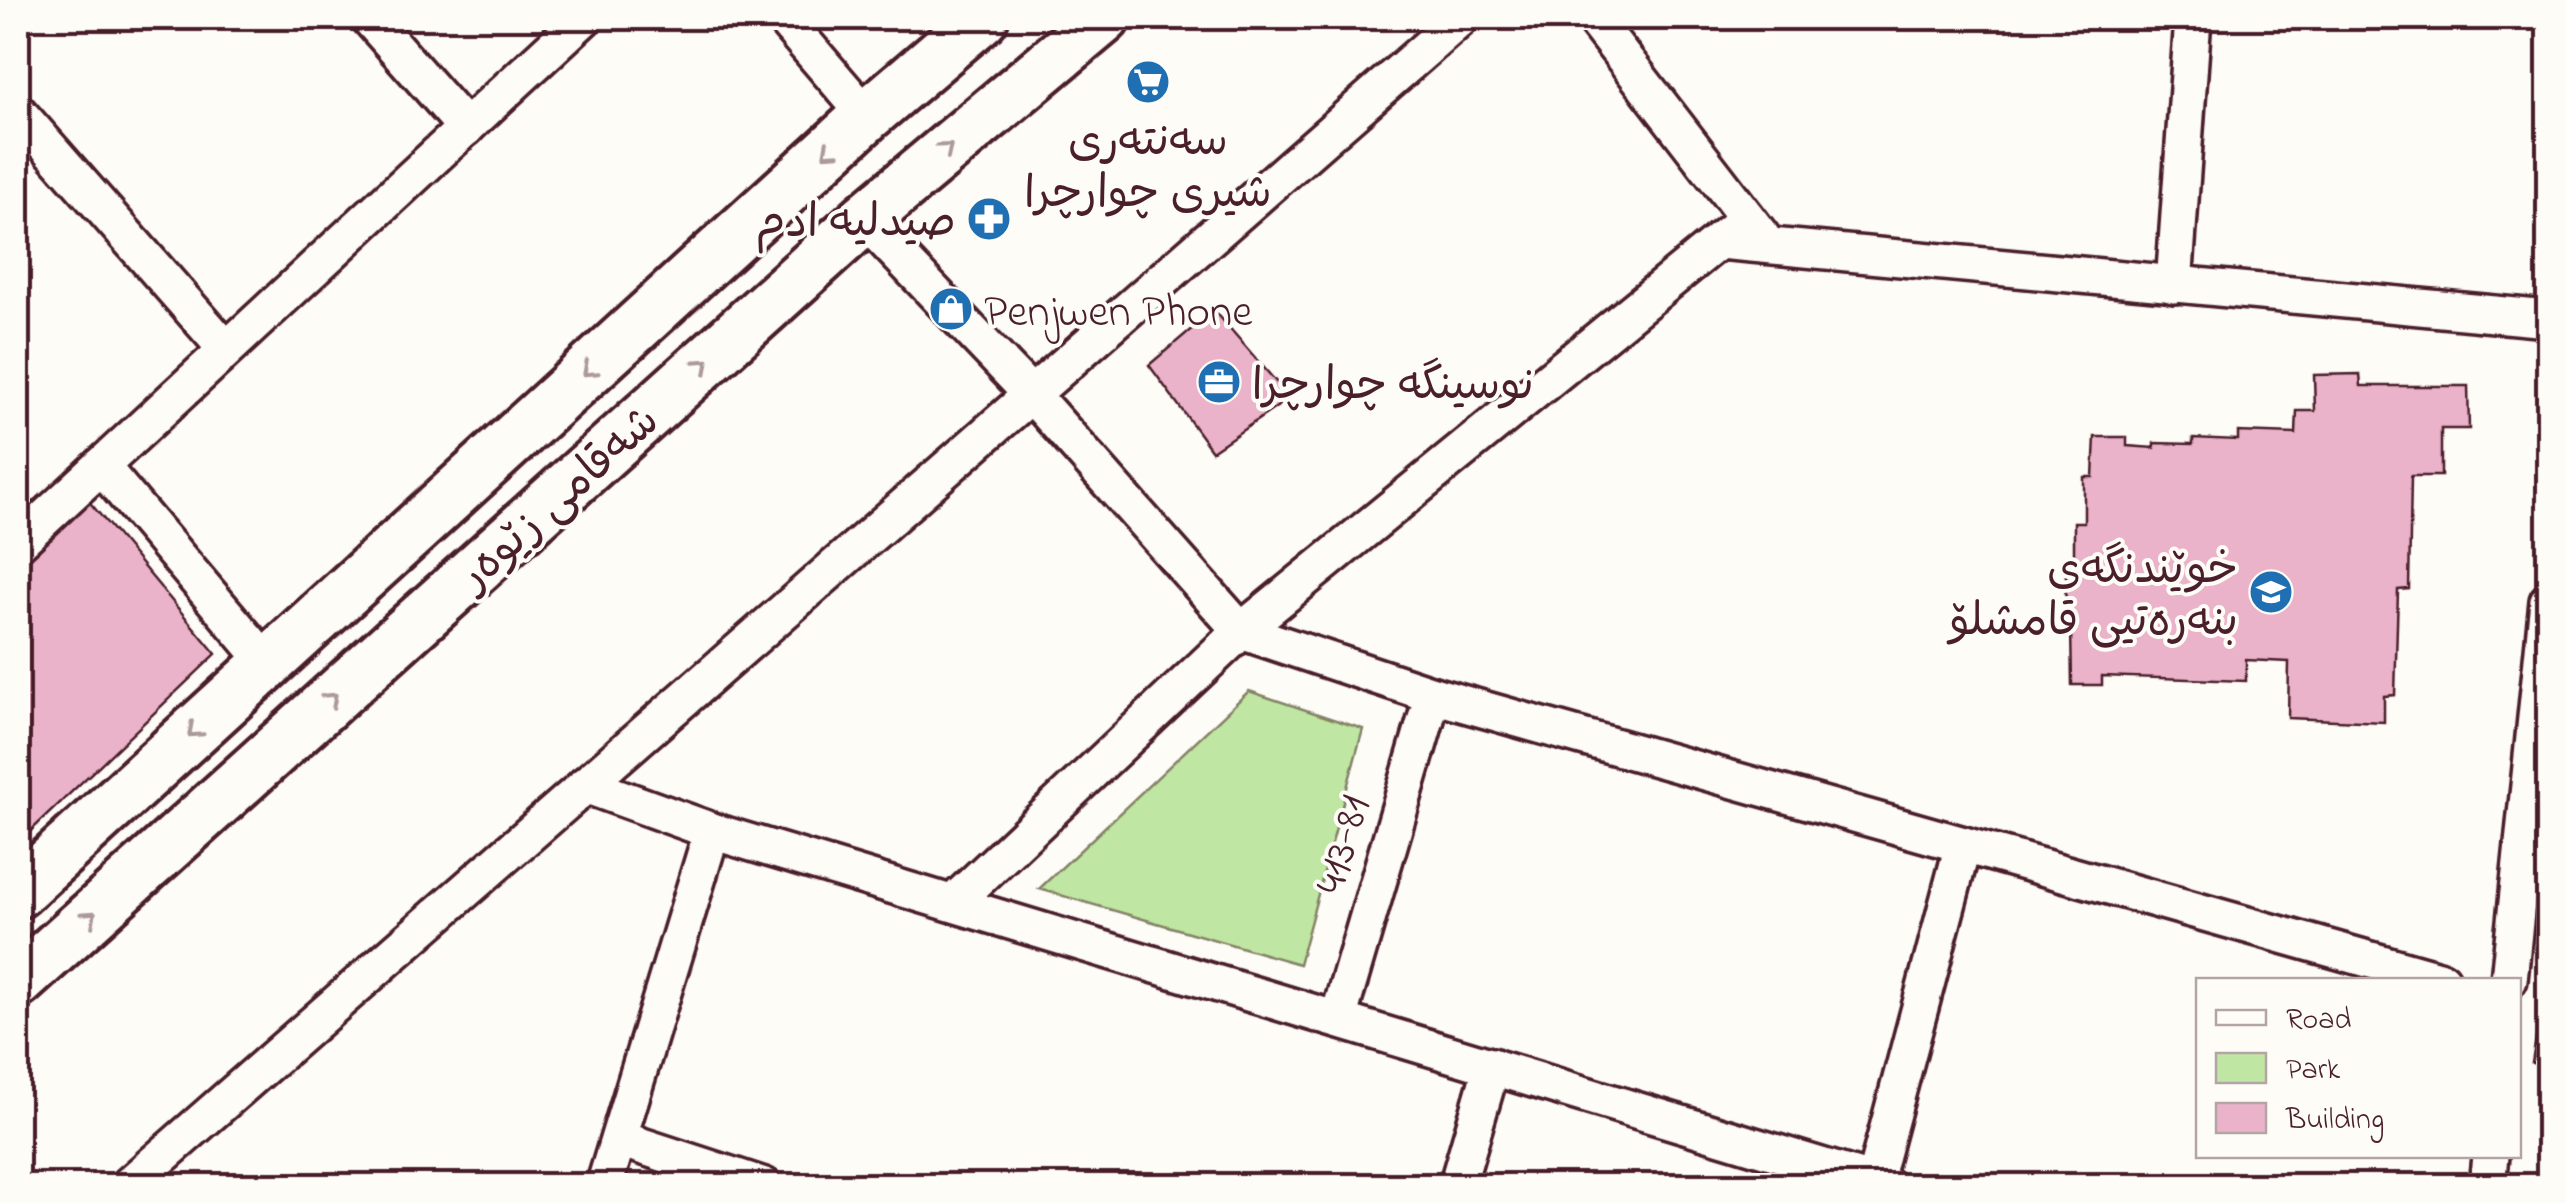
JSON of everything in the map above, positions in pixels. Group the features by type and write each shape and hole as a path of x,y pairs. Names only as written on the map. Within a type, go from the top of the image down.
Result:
{"main road":[{"name":"شەقامی زێوەر","path":"18,892 867,116 982,18"},
{"name":"شەقامی زێوەر","path":"18,982 864,219 1104,18"}],"street":[{"path":"369,18 466,128"},
{"path":"18,543 584,18"},
{"path":"783,18 867,116"},
{"path":"128,1186 1461,18"},
{"path":"1593,18 1758,232"},
{"path":"2174,285 2194,18"},
{"path":"18,112 226,348"},
{"path":"864,219 1031,394 1241,631 1433,696 2435,978"},
{"path":"953,903 1241,631 1719,241 1758,232 2174,285 2548,319"},
{"path":"101,466 268,664"},
{"path":"2509,978 2548,601"},
{"name":"413-81","path":"1338,1019 1433,696"},
{"path":"585,784 712,830 1880,1183 1963,846"},
{"path":"604,1186 712,830"},
{"path":"1458,1186 1492,1066"},
{"path":"620,1139 764,1186"},
{"path":"2487,1186 2490,1158"}],"green space":[{"path":"1249,691 1363,729 1299,964 1039,889"}],"building":[{"name":"نوسینگە چوارچرا","path":"1214,310 1290,398 1212,451 1149,365"},
{"path":"2360,374 2361,386 2468,386 2469,429 2441,429 2441,476 2411,476 2409,589 2398,590 2395,695 2384,696 2384,722 2288,718 2289,662 2246,660 2246,681 2102,676 2102,685 2072,685 2071,627 2065,626 2066,574 2074,574 2074,522 2084,522 2084,477 2093,477 2095,437 2127,437 2127,446 2154,448 2154,443 2193,444 2193,438 2238,440 2238,432 2296,434 2297,411 2315,411 2314,375"},
{"path":"87,499 216,654 18,843 18,563"},
{"path":"2548,963 2548,1068 2532,1063"}],"place":[{"name":"سەنتەری شیری چوارچرا","path":"1148,82"},
{"name":"صیدلیە ادم","path":"989,219"},
{"name":"Penjwen Phone","path":"951,309"},
{"name":"نوسینگە چوارچرا","path":"1219,382"},
{"name":"خوێندنگەی بنەرەتیی قامشلۆ","path":"2271,592"}]}
